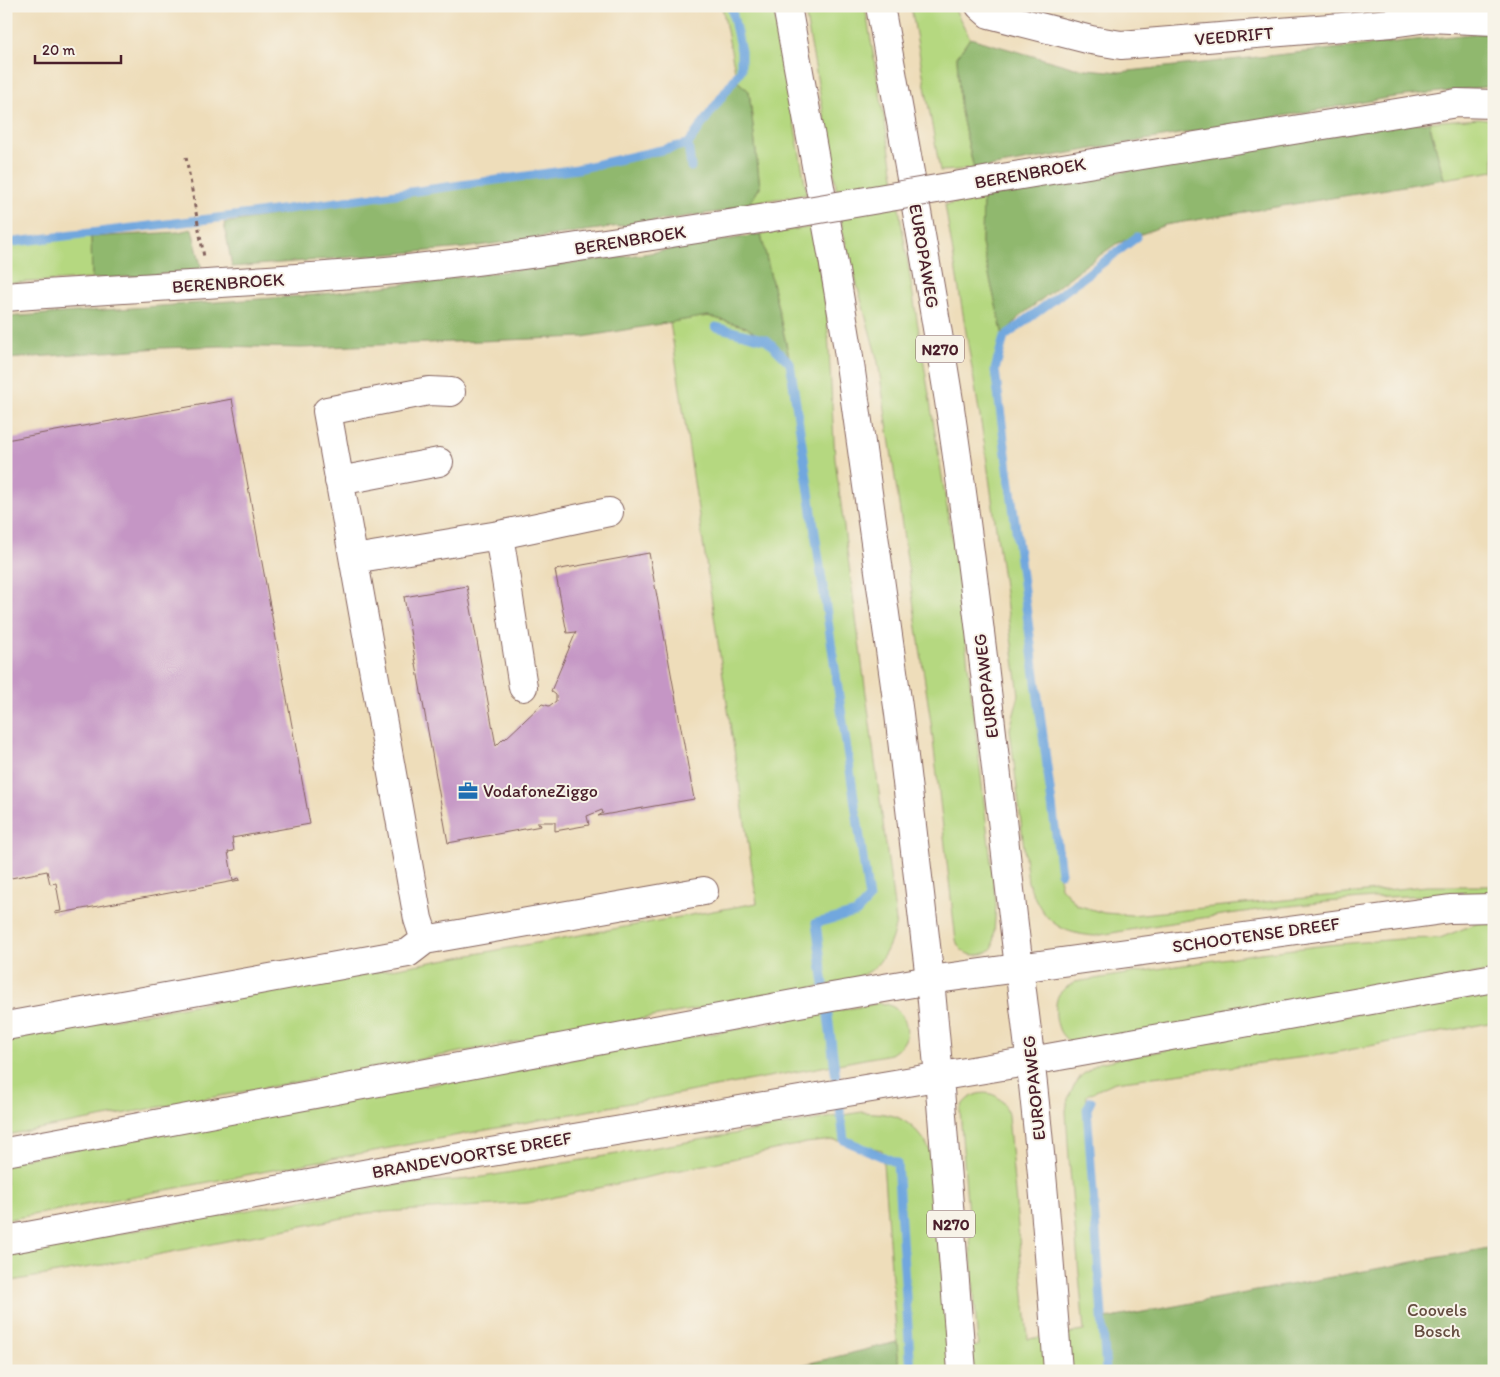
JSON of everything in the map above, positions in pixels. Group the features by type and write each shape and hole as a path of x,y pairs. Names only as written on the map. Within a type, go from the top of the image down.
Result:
{"main road":[{"name":"N270","path":"787,6 847,344 899,714 930,980 962,1371"},
{"name":"EUROPAWEG","path":"880,6 950,410 969,552 1032,1061 1058,1371"},
{"name":"VEEDRIFT","path":"980,6 989,14 1091,40 1121,45 1392,23 1428,18 1438,12 1494,21"},
{"name":"BERENBROEK","path":"6,297 209,285 376,272 536,254 767,218 1457,103 1494,104"},
{"path":"416,946 418,919 327,411 429,391 451,392"},
{"path":"339,481 438,462"},
{"path":"354,559 499,535 609,512"},
{"path":"499,535 524,687"},
{"path":"6,1026 704,891"},
{"name":"SCHOOTENSE DREEF","path":"930,980 1450,909 1494,908"},
{"path":"1032,1061 1494,978"},
{"path":"6,1152 930,980"},
{"name":"BRANDEVOORTSE DREEF","path":"6,1240 396,1168 1032,1061"}],"path":[{"path":"186,157 209,285"}],"green space":[{"path":"722,6 773,6 807,194 750,203 760,187 749,91 737,81"},
{"path":"804,6 865,6 957,570 996,905 993,947 986,953 981,954 965,953 958,945 956,938 931,723 878,362 843,233 832,160"},
{"path":"911,6 953,6 970,38 957,57 960,108 974,169 940,171"},
{"path":"1489,32 1494,33 1494,86 1387,98 989,167 974,169 960,108 957,57 970,38 1075,68 1120,72"},
{"path":"737,81 749,91 760,187 747,208 464,248 232,267 224,223 684,148 704,127"},
{"path":"1479,118 1494,120 1494,171 1444,179 1429,122"},
{"path":"1429,122 1444,179 1165,225 1116,244 1019,317 1003,336 982,244 983,197 1387,126"},
{"path":"983,197 982,244 1003,336 996,354 1061,887 1077,905 1104,913 1132,915 1427,886 1494,886 1494,893 1411,896 1294,905 1095,936 1081,934 1060,927 1045,914 1033,895 1028,882 1010,729 1019,695 984,441 945,205"},
{"path":"812,227 827,314 835,459 896,921 890,944 877,965 865,974 839,983 6,1135 6,1039 757,903 670,322 708,316 746,327 789,356 761,234"},
{"path":"192,229 202,270 92,279 91,237 178,232"},
{"path":"761,234 789,357 746,327 708,316 583,337 301,348 221,346 160,348 6,359 6,317 315,295 644,254"},
{"path":"91,237 92,279 6,283 6,242"},
{"path":"1478,923 1494,923 1494,971 1072,1044 1060,1031 1058,1025 1056,1016 1057,998 1062,991 1075,982 1260,953 1327,945 1440,938"},
{"path":"1494,988 1494,1022 1328,1054 1115,1082 1087,1095 1085,1116 1101,1328 1494,1371 838,1371 898,1357 882,1150 833,1140 806,1143 528,1203 368,1213 136,1259 6,1282 6,1254 381,1186 471,1179 862,1112 886,1114 899,1118 909,1124 926,1142 935,1166 951,1350 978,1346 960,1110 963,1104 974,1095 987,1093 999,1098 1005,1105 1008,1115 1028,1339 1084,1331 1066,1111 1068,1099 1081,1076 1098,1063"},
{"path":"880,1003 895,1008 902,1016 906,1025 905,1040 891,1054 6,1220 6,1162"},
{"name":"Coovels Bosch","path":"1494,1247 1494,1371 1104,1371 1100,1320"},
{"path":"897,1342 899,1371 778,1371"}],"building":[{"path":"232,399 310,824 232,838 234,851 228,852 233,880 239,878 240,880 55,914 55,912 61,911 56,883 50,884 47,871 6,879 6,440"},
{"path":"649,553 694,799 598,816 603,813 602,810 587,816 589,825 555,831 555,822 538,822 538,825 540,824 541,826 448,843 404,597 467,586 496,746 542,704 549,706 556,701 556,695 551,691 576,632 567,633 555,570"}],"waterway":[{"path":"688,144 741,70 741,51 731,6"},
{"path":"6,243 251,214 577,169 688,144 691,167"},
{"path":"1061,873 995,370 1004,337 1137,237"},
{"path":"716,327 767,340 790,363 869,899 856,913 816,923 844,1140 897,1163 911,1371"},
{"path":"1091,1101 1087,1109 1106,1371"}],"place":[{"name":"VodafoneZiggo","path":"468,791"}]}
